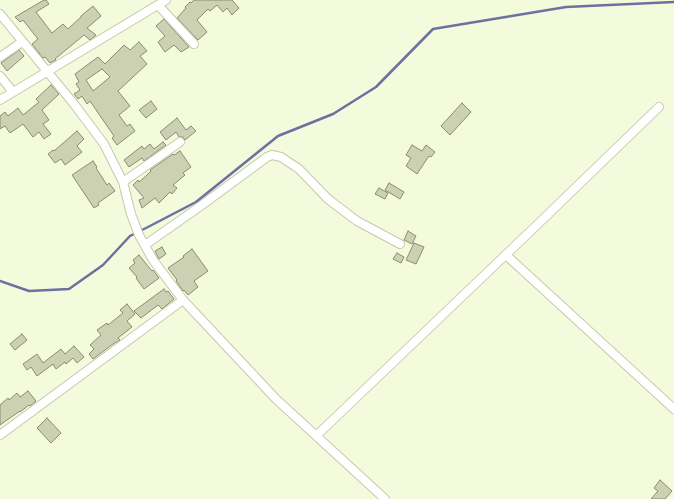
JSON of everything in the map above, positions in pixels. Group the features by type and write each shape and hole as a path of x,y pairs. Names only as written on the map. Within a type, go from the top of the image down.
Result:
{"street":[{"path":"0,100 166,0"},
{"path":"158,5 194,44"},
{"path":"0,14 100,138 123,182 129,209 137,232 153,260 183,300 276,399 385,499"},
{"path":"0,57 22,42"},
{"path":"0,76 13,92"},
{"path":"316,436 659,107"},
{"path":"123,182 180,142"},
{"path":"145,245 272,155 280,156 299,169 328,200 358,221 400,244"},
{"path":"506,255 674,409"},
{"path":"0,435 183,300"}],"building":[{"path":"46,0 49,4 36,12 52,33 63,24 68,29 93,6 101,16 87,28 96,35 95,36 90,40 84,35 55,59 56,60 50,63 45,57 43,58 32,44 38,39 23,20 20,22 15,17"},
{"path":"194,0 232,0 239,8 232,15 227,8 223,12 217,5 210,11 208,9 197,20 207,32 198,40 177,18 186,8 185,7"},
{"path":"164,19 189,47 181,52 174,45 165,52 158,42 165,36 156,26"},
{"path":"139,42 147,51 140,56 147,64 118,91 130,106 119,115 127,126 130,124 135,131 117,145 112,138 114,136 90,101 87,104 82,96 78,99 74,94 80,90 76,84 79,82 75,74 98,57 105,64 124,45 130,50","holes":["102,69 110,77 93,91 86,80"]},
{"path":"19,50 24,56 7,71 1,63"},
{"path":"51,85 59,94 42,110 49,120 43,124 51,134 44,139 39,132 33,137 23,124 10,133 5,126 0,129 0,116 5,112 8,116 18,108 23,115 39,102 36,99"},
{"path":"151,101 157,109 146,118 139,110"},
{"path":"462,103 471,112 450,135 441,126"},
{"path":"177,118 186,130 191,126 196,131 185,140 183,137 179,137 176,132 166,140 160,132"},
{"path":"77,131 84,139 77,146 82,152 65,165 61,159 55,163 48,154 53,150 54,151"},
{"path":"163,142 166,145 144,161 142,158 129,167 124,160 142,146 144,149 150,144 154,149"},
{"path":"412,145 422,151 426,145 435,152 431,157 429,156 417,174 406,166 411,158 406,155"},
{"path":"180,151 191,167 183,173 185,175 173,185 177,188 172,194 170,192 159,203 155,198 142,208 139,200 144,198 133,185 138,180 139,182 146,176 151,171 150,170 173,154 174,155"},
{"path":"93,161 107,185 109,183 115,191 98,203 99,205 94,208 72,175"},
{"path":"389,183 404,192 400,199 385,190"},
{"path":"379,188 388,193 385,199 375,194"},
{"path":"408,231 416,236 412,244 404,240"},
{"path":"414,243 424,247 416,264 406,260"},
{"path":"162,247 166,254 159,259 155,251"},
{"path":"192,249 208,271 194,281 198,287 188,295 184,290 183,291 168,268 184,257 183,256"},
{"path":"397,253 404,257 401,263 393,259"},
{"path":"139,255 159,278 144,289 136,278 137,277 129,268 135,263 133,260"},
{"path":"164,289 166,292 168,291 174,299 162,309 158,305 141,318 134,311"},
{"path":"127,304 135,314 127,321 132,327 118,338 120,340 93,359 89,354 94,349 90,345 101,335 97,330 107,323 108,325 123,313 120,310"},
{"path":"22,334 27,340 15,350 10,344"},
{"path":"74,346 84,357 77,363 73,358 66,364 65,362 56,369 53,364 37,376 31,367 27,370 23,364 37,354 43,363 61,349 65,354"},
{"path":"28,391 36,401 0,425 0,405 17,393 20,397"},
{"path":"47,418 61,433 51,443 37,428"},
{"path":"660,480 672,491 665,499 651,499 658,491 654,488"}],"waterway":[{"path":"0,281 29,291 69,289 103,265 130,236 196,202 278,136 333,114 376,87 433,29 566,7 674,2"}]}
